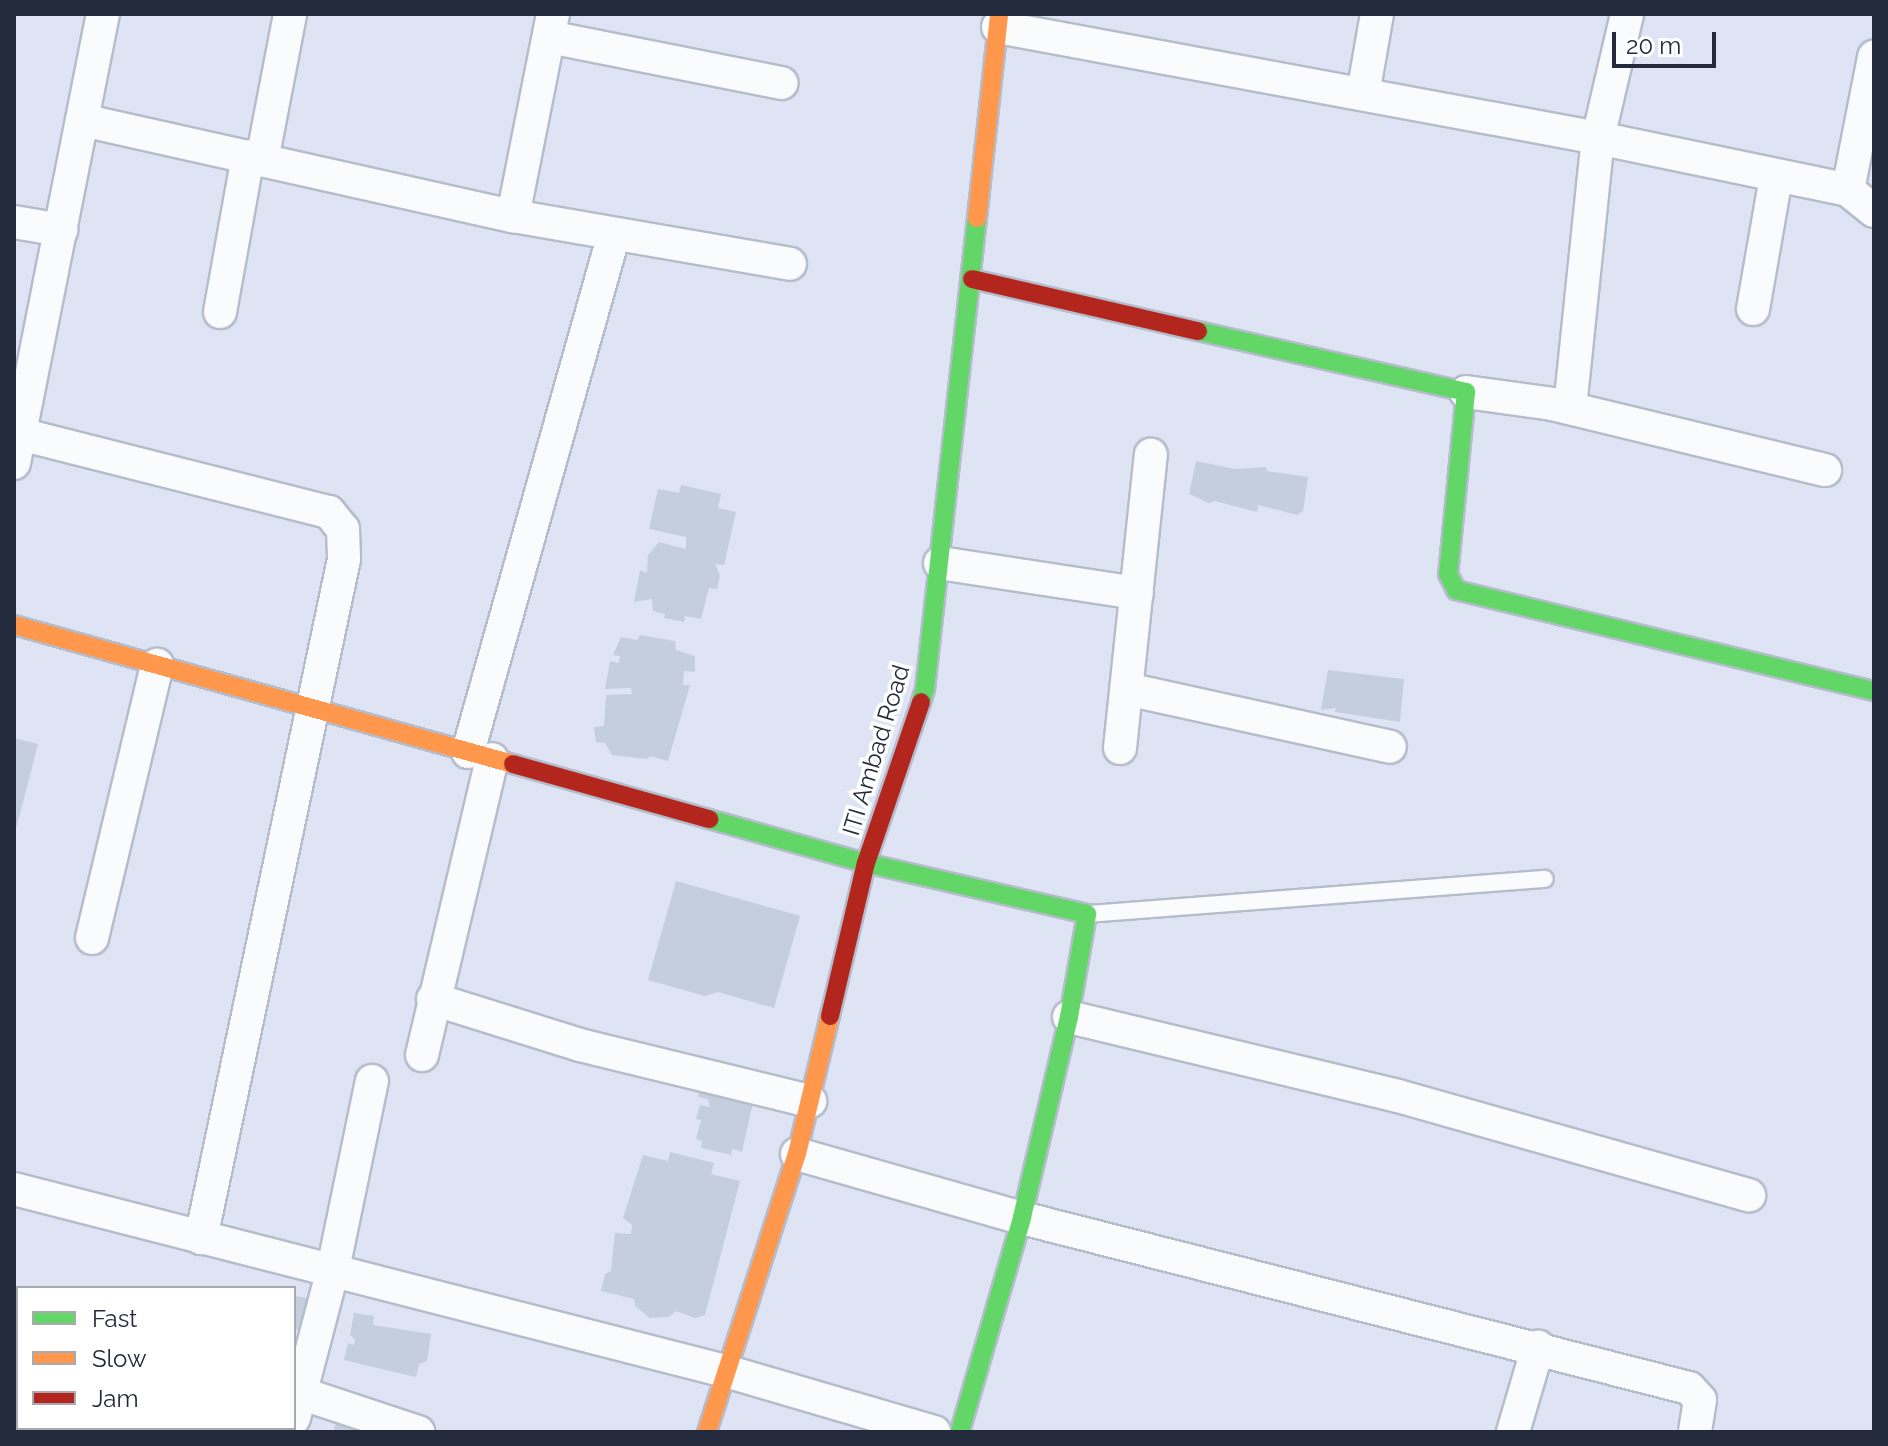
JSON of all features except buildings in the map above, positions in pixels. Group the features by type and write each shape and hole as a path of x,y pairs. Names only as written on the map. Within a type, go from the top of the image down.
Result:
{"street":[{"path":"103,14 17,448 329,512 343,529 344,559 201,1238"},
{"path":"220,312 290,14"},
{"path":"1363,94 1377,14"},
{"path":"1570,408 1598,138 1627,14"},
{"path":"999,20 1848,190 1874,211"},
{"name":"ITI Ambad Road","path":"707,1432 729,1372 797,1154 866,863 925,689 999,20"},
{"path":"513,216 551,26 782,83"},
{"path":"1848,190 1874,57"},
{"path":"82,120 513,216 790,264"},
{"path":"1753,309 1776,177"},
{"path":"14,222 61,230"},
{"path":"422,1055 480,755 614,234"},
{"path":"972,279 1466,392 1570,408 1825,470"},
{"path":"1466,392 1448,574 1456,590 1874,691"},
{"path":"1120,748 1151,455"},
{"path":"940,563 1137,593"},
{"path":"14,625 866,863 1087,914 1069,1017 1022,1218 960,1432"},
{"path":"92,938 157,665"},
{"path":"1127,689 1390,747"},
{"path":"433,999 580,1045 810,1101"},
{"path":"1069,1017 1398,1096 1749,1195"},
{"path":"372,1081 333,1269 297,1401 418,1432"},
{"path":"797,1154 1022,1218 1538,1347 1689,1388 1700,1400 1695,1432"},
{"path":"14,1189 729,1372 934,1432"},
{"path":"1513,1432 1538,1347"}],"lane":[{"path":"1087,914 1545,879"}],"traffic: fast":[{"path":"921,702 925,689 977,218"},
{"path":"1198,331 1466,392 1448,574 1456,590 1874,691"},
{"path":"709,819 866,863 1087,914 1069,1017 1022,1218 960,1432"}],"traffic: slow":[{"path":"977,218 999,14"},
{"path":"14,625 513,764"},
{"path":"707,1432 797,1154 830,1016"}],"traffic: jam":[{"path":"972,279 1198,331"},
{"path":"830,1016 866,863 921,702"},
{"path":"513,764 709,819"}]}
